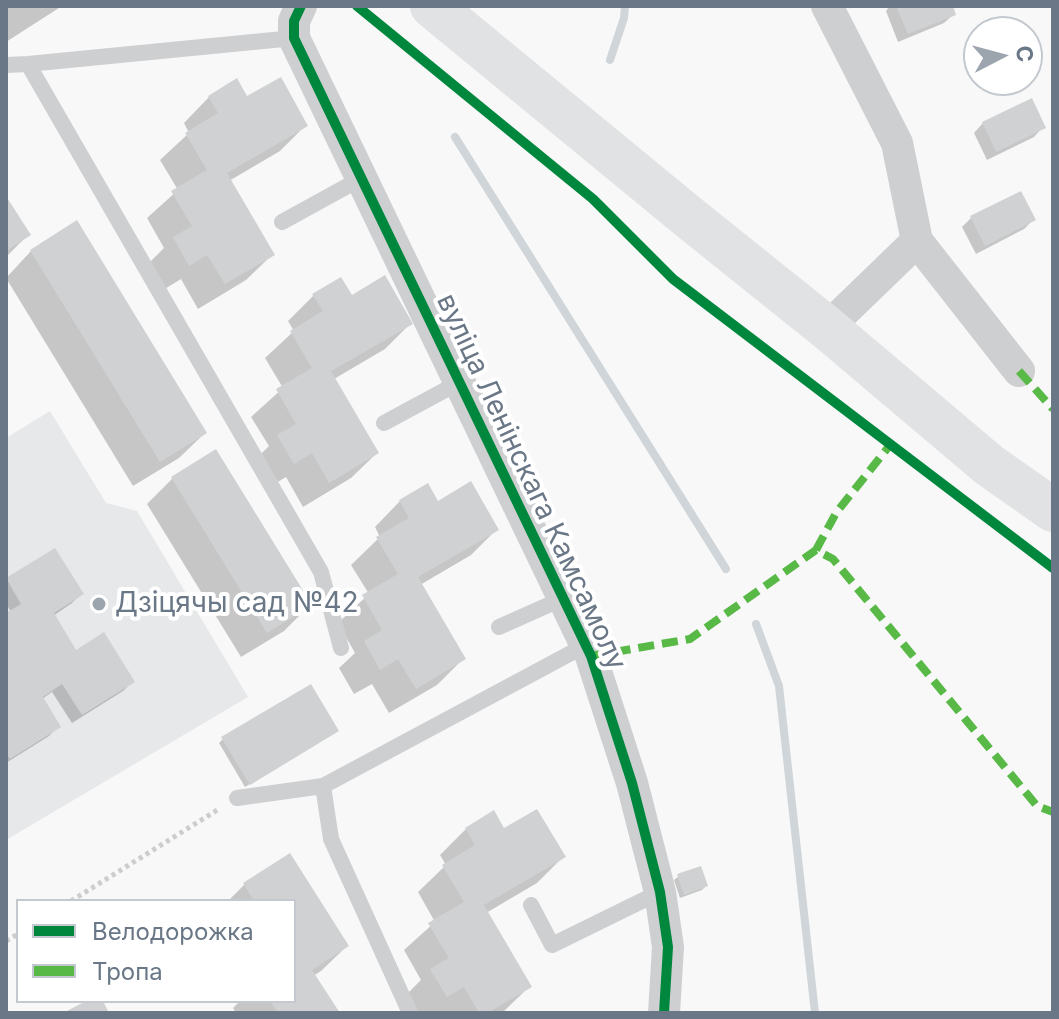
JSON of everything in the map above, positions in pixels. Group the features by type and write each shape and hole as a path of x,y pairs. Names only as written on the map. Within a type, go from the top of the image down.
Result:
{"main road":[{"path":"432,6 827,328 989,465 1053,510"}],"street":[{"path":"294,38 294,21 301,6"},
{"path":"827,6 897,143 917,241 1019,371"},
{"name":"вуліца Ленінскага Камсамолу","path":"294,38 586,645 632,783 660,892 668,947 664,1013"},
{"path":"827,328 917,241"}],"lane":[{"path":"6,65 294,38"},
{"path":"28,64 321,572 341,648"},
{"path":"282,222 362,178"},
{"path":"384,423 460,382"},
{"path":"499,627 564,598"},
{"path":"237,798 323,786 586,645"},
{"path":"323,786 331,839 410,1013"},
{"path":"531,905 552,945 660,892"}],"path":[{"path":"74,899 237,798"}],"shaded area":[{"name":"Дзіцячы сад №42","path":"50,411 106,503 137,511 248,697 6,840 6,438"}],"building":[{"path":"896,6 953,6 956,15 908,34"},
{"path":"281,77 308,126 227,173 275,255 225,284 207,255 189,266 173,237 192,226 171,191 207,170 185,133 218,113 208,96 237,78 247,96"},
{"path":"1032,98 1046,128 996,152 982,122"},
{"path":"1021,191 1036,220 985,246 970,216"},
{"path":"6,196 31,235 6,251"},
{"path":"77,220 207,433 160,462 30,250"},
{"path":"385,275 413,324 331,371 379,453 329,483 312,453 294,464 277,435 296,424 276,389 312,368 290,331 323,311 312,294 341,277 352,295"},
{"path":"216,449 312,605 267,633 171,477"},
{"path":"471,481 499,530 418,577 466,659 416,689 398,659 380,670 364,641 382,630 362,595 398,574 376,537 409,518 399,500 428,483 438,501"},
{"path":"55,548 84,594 54,613 76,650 104,632 135,682 82,715 62,684 43,697 61,727 10,759 6,753 6,613 21,604 6,578"},
{"path":"311,684 339,731 250,785 221,737"},
{"path":"537,809 566,857 484,905 532,987 487,1013 479,1013 464,987 447,997 430,969 449,958 428,923 464,902 442,865 475,845 465,828 494,810 504,828"},
{"path":"290,853 349,946 312,970 340,1013 278,1013 271,1003 296,1003 296,899 253,899 243,883"},
{"path":"701,866 708,886 684,895 677,874"},
{"path":"82,1003 104,1003 109,1013 63,1013"}],"waterway":[{"path":"610,60 625,6"},
{"path":"455,137 726,569"},
{"path":"756,624 779,686 815,1013"}],"marked path":[{"path":"1019,371 1053,409"},
{"path":"816,550 836,513 890,445"},
{"path":"591,656 690,639 816,550 833,559 1037,806 1053,812"}],"cycle path":[{"path":"301,6 294,21 294,38 591,656 632,783 660,892 668,947 664,1013"},
{"path":"357,6 593,199 673,279 1053,568"}],"place":[{"name":"Дзіцячы сад №42","path":"99,604"}]}
